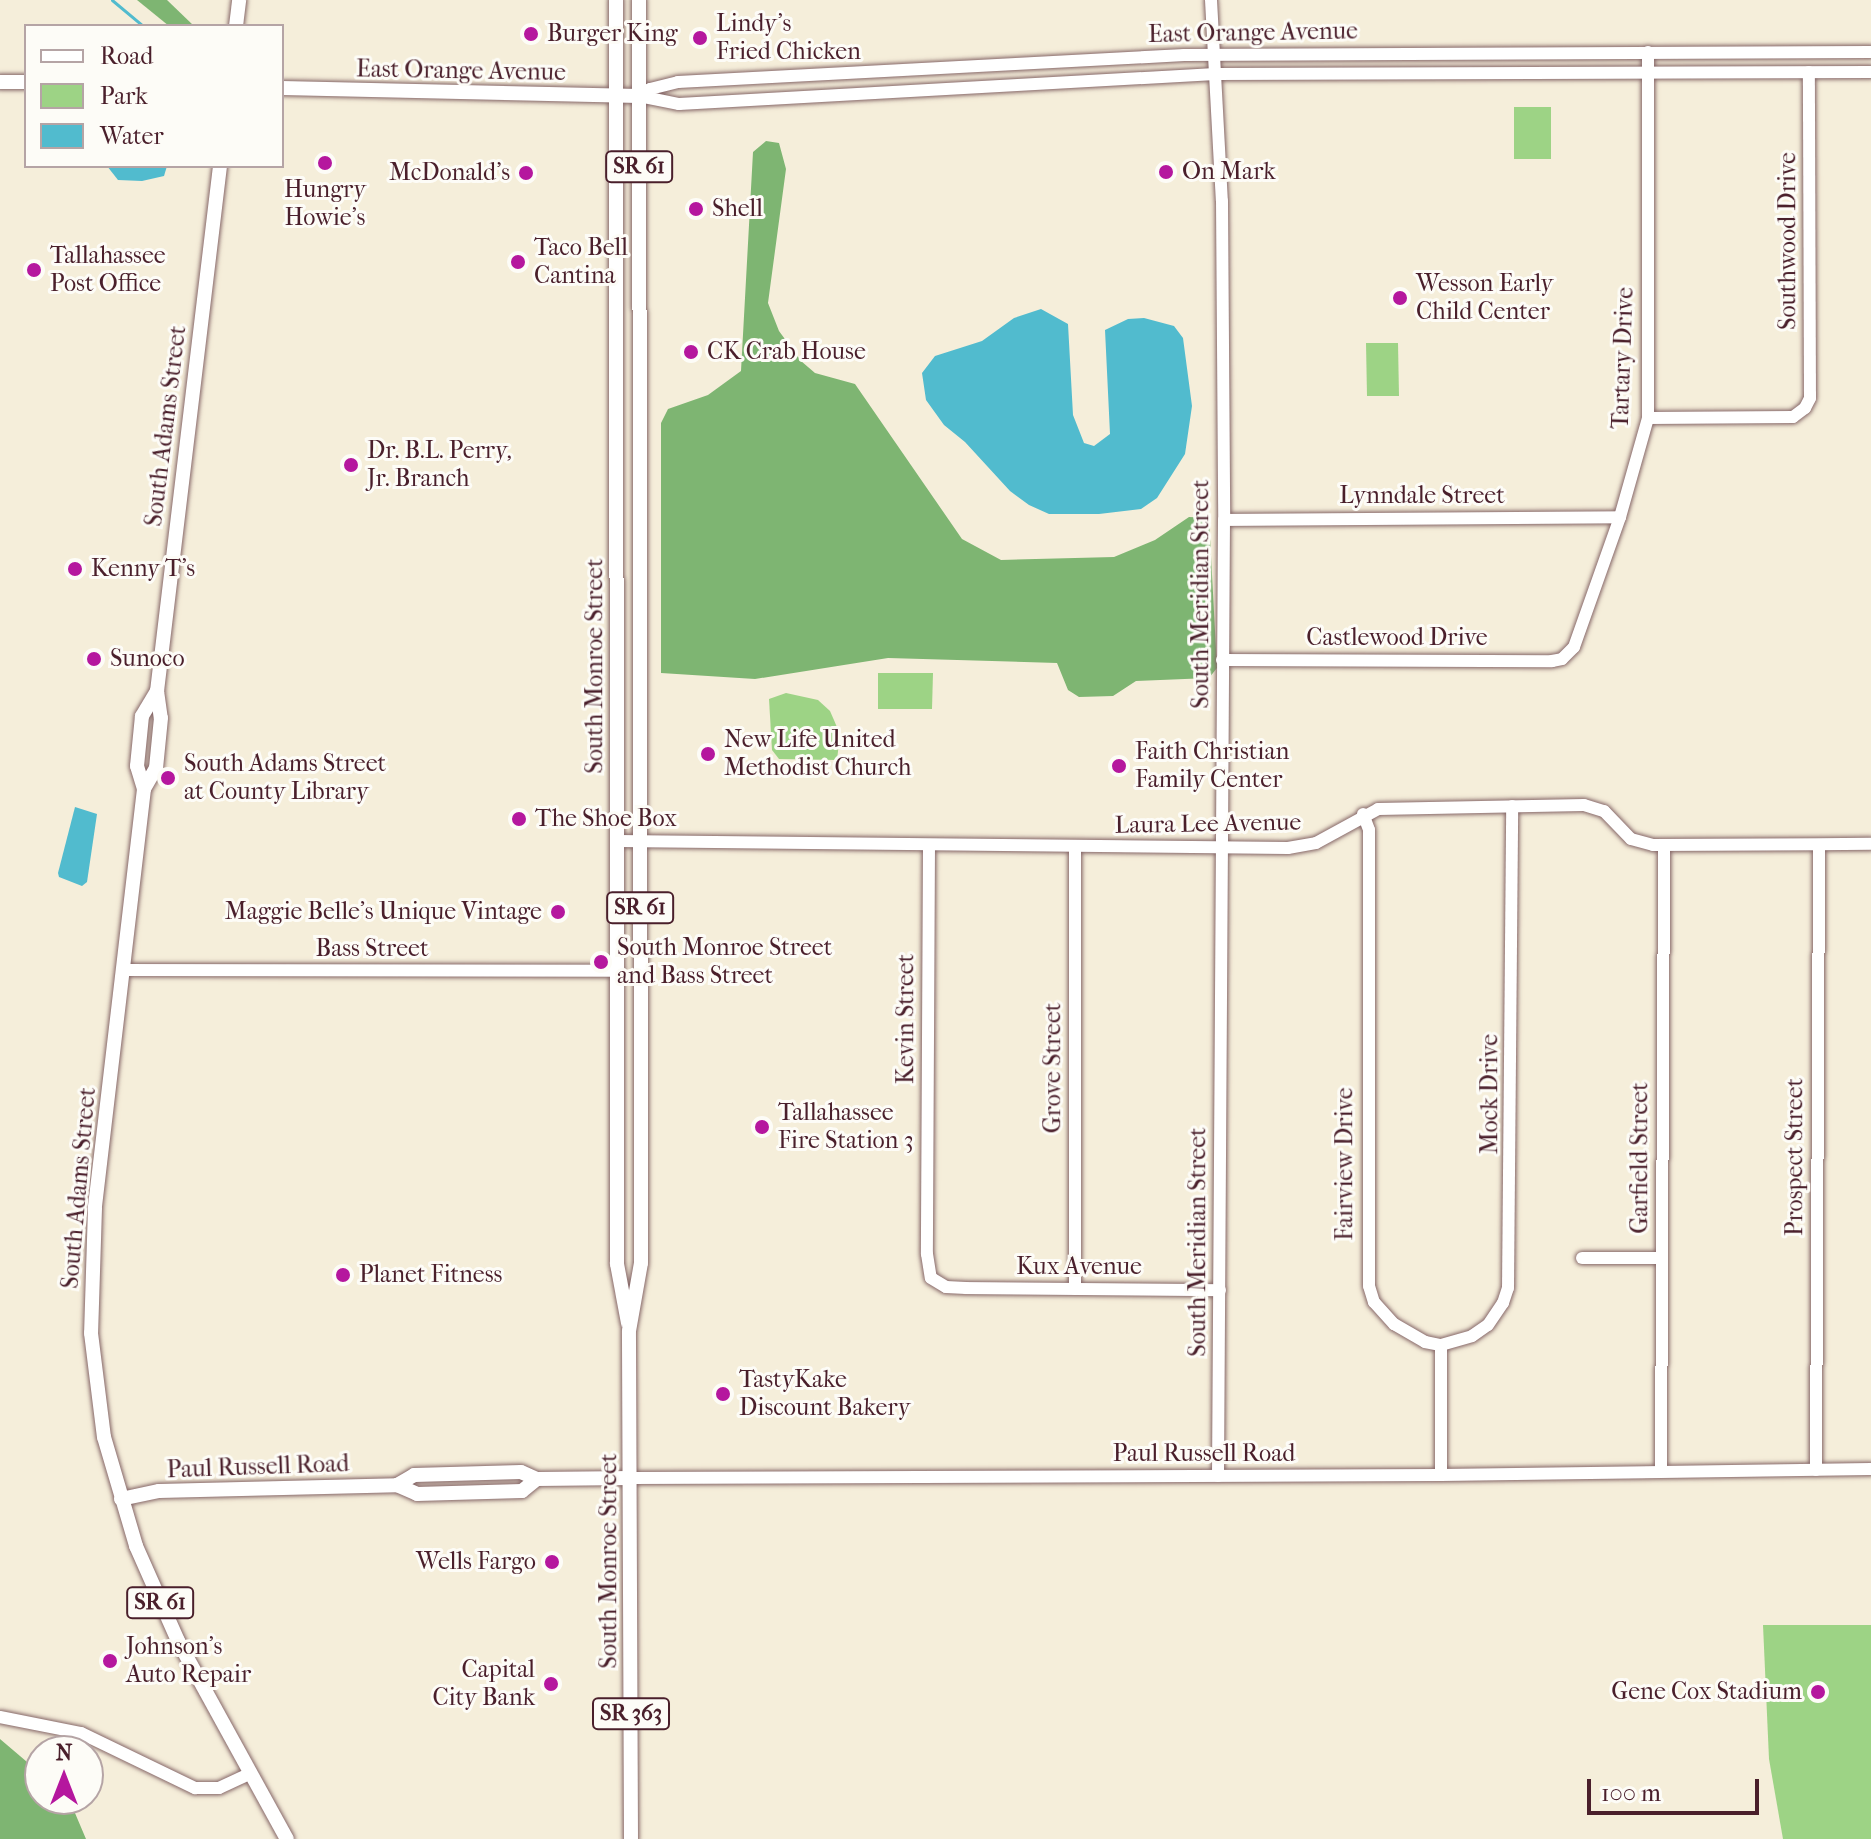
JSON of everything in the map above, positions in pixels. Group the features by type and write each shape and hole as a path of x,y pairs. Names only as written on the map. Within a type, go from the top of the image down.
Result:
{"main road":[{"path":"236,24 239,0"},
{"name":"South Monroe Street","path":"616,0 618,1273 629,1331 631,1839"},
{"name":"South Monroe Street","path":"629,1331 641,1263 639,0"},
{"path":"0,82 24,82"},
{"name":"East Orange Avenue","path":"284,88 639,96"},
{"name":"South Adams Street","path":"220,168 157,691 161,718 156,768 144,789 95,1208 90,1296 97,1392 121,1499 153,1588 287,1839"},
{"path":"618,1072 641,1072"},
{"path":"618,1205 629,1223 641,1227"},
{"name":"Paul Russell Road","path":"121,1499 159,1491 397,1485 414,1475 521,1472 537,1479 631,1478"}],"street":[{"name":"South Meridian Street","path":"1211,0 1222,201 1224,520 1218,1476"},
{"name":"Tartary Drive","path":"1569,652 1581,633 1620,517 1648,418 1648,52"},
{"name":"East Orange Avenue","path":"639,96 650,89 678,82 1214,54 1871,52"},
{"name":"Southwood Drive","path":"1648,418 1793,417 1805,408 1810,398 1809,72"},
{"name":"East Orange Avenue","path":"639,96 679,104 1215,74 1871,72"},
{"name":"Lynndale Street","path":"1224,520 1620,517"},
{"name":"Castlewood Drive","path":"1222,660 1552,661 1569,652"},
{"name":"Laura Lee Avenue","path":"618,841 1223,849 1305,847 1363,814 1397,806 1512,806 1596,808 1610,817 1631,839 1664,846 1871,844"},
{"name":"Mock Drive","path":"1441,1345 1472,1336 1488,1325 1503,1303 1508,1288 1512,806"},
{"name":"Fairview Drive","path":"1363,814 1369,830 1369,1286 1374,1302 1394,1324 1425,1342 1441,1345"},
{"name":"Prospect Street","path":"1816,1470 1819,845"},
{"name":"Kevin Street","path":"929,846 927,1254 928,1271 939,1285"},
{"name":"Garfield Street","path":"1661,1471 1664,846"},
{"name":"Grove Street","path":"1075,847 1075,1289"},
{"name":"Bass Street","path":"124,970 619,971"},
{"path":"1582,1258 1661,1258"},
{"name":"Kux Avenue","path":"939,1285 1220,1290"},
{"path":"1441,1345 1441,1475"},
{"name":"Paul Russell Road","path":"631,1478 1441,1475 1871,1469"},
{"path":"0,1717 81,1733 195,1788 219,1788 251,1773"}],"green space":[{"path":"137,0 167,0 192,24 167,24"},
{"path":"1514,107 1551,107 1551,159 1514,159"},
{"path":"766,141 779,143 786,169 768,303 779,331 801,361 815,373 855,384 962,539 1001,560 1114,557 1155,540 1189,517 1209,518 1217,668 1209,678 1136,681 1113,696 1079,697 1068,690 1057,663 888,658 755,679 661,673 661,423 668,409 708,395 741,371 753,152"},
{"path":"1366,343 1398,343 1399,396 1367,396"},
{"path":"878,673 933,673 932,709 878,709"},
{"path":"786,693 818,700 830,711 840,734 837,760 779,759 772,750 769,699"},
{"name":"Gene Cox Stadium","path":"1763,1625 1871,1625 1871,1839 1783,1839 1769,1759"},
{"path":"0,1739 24,1759 24,1815 76,1815 86,1839 0,1839"}],"water":[{"path":"109,168 166,168 164,176 142,181 118,180"},
{"path":"1041,309 1068,324 1073,415 1084,443 1094,446 1110,434 1105,330 1128,319 1144,318 1174,326 1183,338 1192,406 1185,454 1157,498 1141,509 1099,514 1049,514 1029,505 1010,491 965,442 944,425 926,400 922,373 935,356 982,341 1014,318"},
{"path":"75,807 97,814 87,882 82,886 59,877 58,873"}],"waterway":[{"path":"112,0 141,24"}],"place":[{"name":"Burger King","path":"531,34"},
{"name":"Lindy's Fried Chicken","path":"700,38"},
{"name":"Hungry Howie's","path":"325,163"},
{"name":"On Mark","path":"1166,172"},
{"name":"McDonald's","path":"526,173"},
{"name":"Shell","path":"696,209"},
{"name":"Taco Bell Cantina","path":"518,262"},
{"name":"Tallahassee Post Office","path":"34,270"},
{"name":"Wesson Early Child Center","path":"1400,298"},
{"name":"CK Crab House","path":"691,352"},
{"name":"Dr. B.L. Perry, Jr. Branch","path":"351,465"},
{"name":"Kenny T's","path":"75,569"},
{"name":"Sunoco","path":"94,659"},
{"name":"New Life United Methodist Church","path":"708,754"},
{"name":"Faith Christian Family Center","path":"1119,766"},
{"name":"South Adams Street at County Library","path":"168,778"},
{"name":"The Shoe Box","path":"519,819"},
{"name":"Maggie Belle's Unique Vintage","path":"558,912"},
{"name":"South Monroe Street and Bass Street","path":"601,962"},
{"name":"Tallahassee Fire Station 3","path":"762,1127"},
{"name":"Planet Fitness","path":"343,1275"},
{"name":"TastyKake Discount Bakery","path":"723,1394"},
{"name":"Wells Fargo","path":"552,1562"},
{"name":"Johnson's Auto Repair","path":"110,1661"},
{"name":"Capital City Bank","path":"551,1684"},
{"name":"Gene Cox Stadium","path":"1818,1692"}]}
